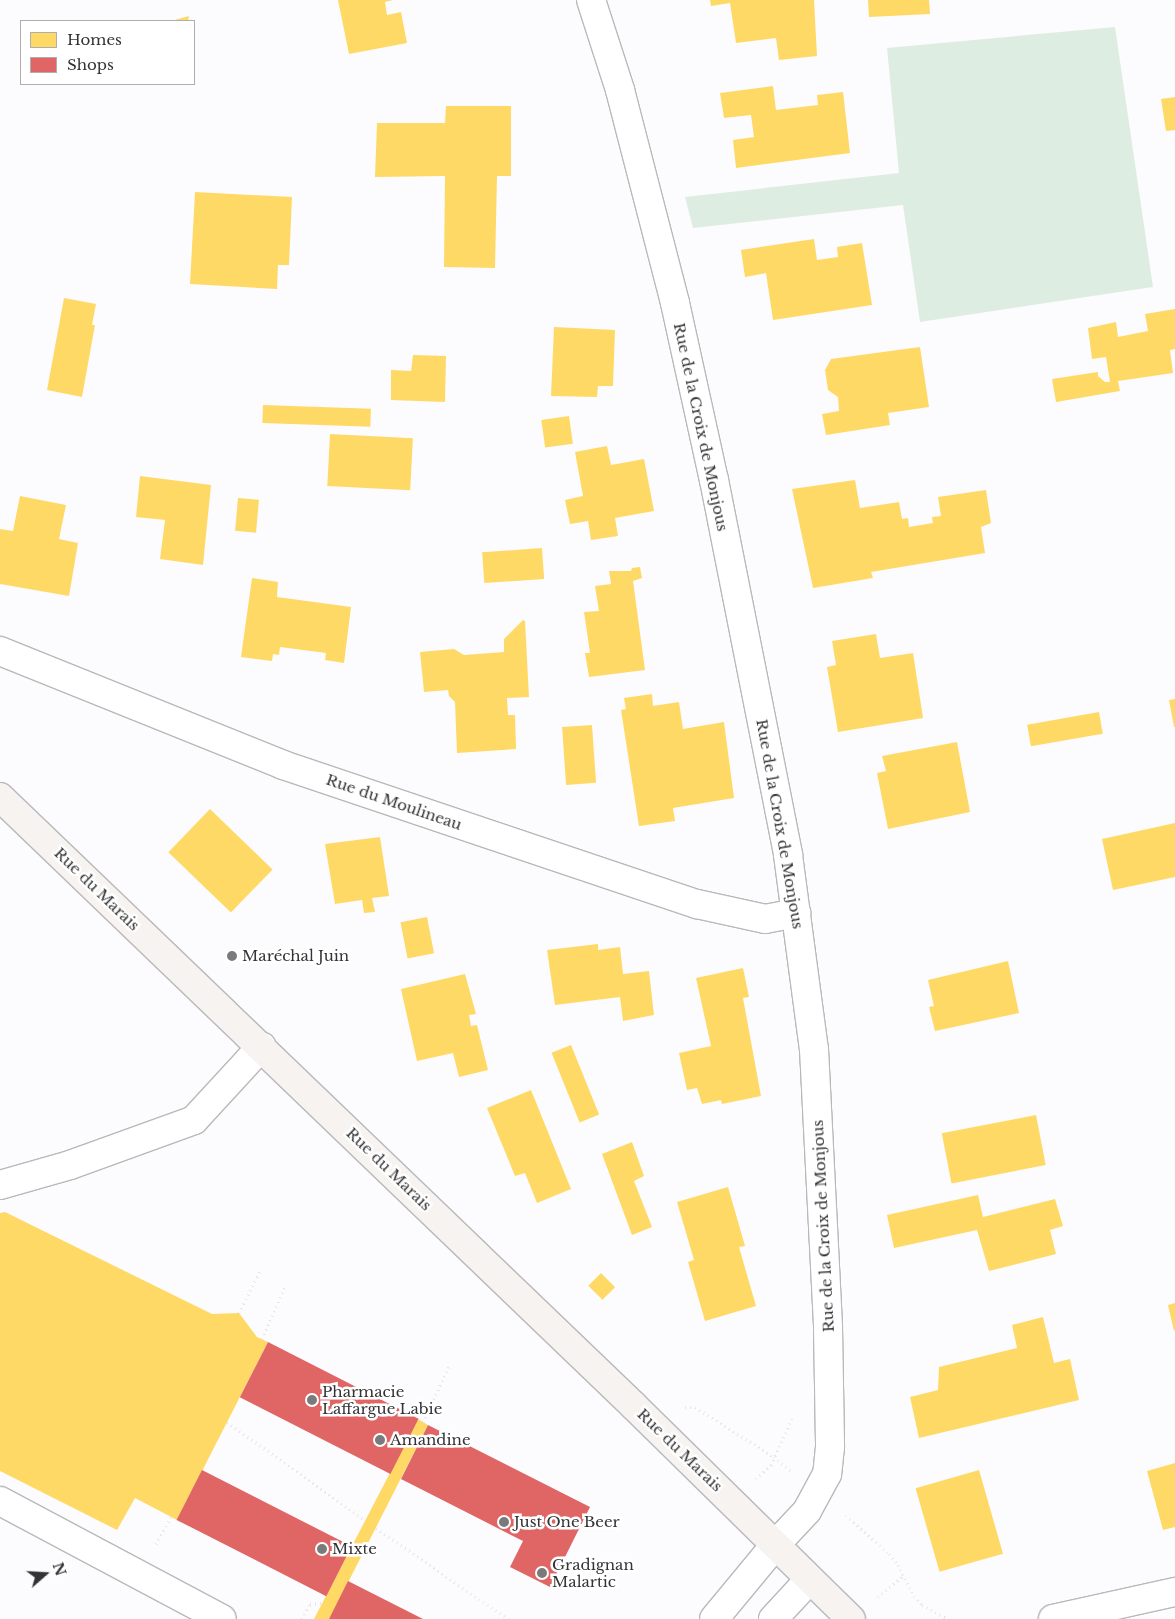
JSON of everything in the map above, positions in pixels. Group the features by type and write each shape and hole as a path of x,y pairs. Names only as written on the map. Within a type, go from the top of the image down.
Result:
{"main road":[{"name":"Rue du Marais","path":"0,797 262,1046 776,1544"},
{"path":"776,1544 850,1619"}],"street":[{"name":"Rue de la Croix de Monjous","path":"591,0 620,90 675,304 716,490 786,845 814,1049 828,1328 830,1447 827,1474 806,1511 714,1619"},
{"name":"Rue du Moulineau","path":"0,651 283,764 697,904 765,919 796,913"},
{"path":"0,1185 70,1166 194,1120 262,1046"},
{"path":"0,1501 222,1619"},
{"path":"773,1619 810,1579"},
{"path":"1053,1619 1175,1592"}],"path":[{"path":"239,1312 260,1271"},
{"path":"262,1339 286,1284"},
{"path":"423,1422 450,1364"},
{"path":"634,1406 694,1407 774,1457 818,1492 889,1554 898,1565 914,1596 922,1605 948,1619"},
{"path":"733,1502 771,1465 797,1408"},
{"path":"227,1422 365,1520"},
{"path":"376,1528 508,1619"},
{"path":"302,1619 310,1604 322,1603"}],"shaded area":[{"path":"1115,27 1153,287 920,322 903,205 693,228 685,197 899,173 887,48"}],"building: Homes":[{"path":"338,0 393,0 385,2 387,15 401,12 407,43 349,54"},
{"path":"710,0 814,0 817,56 779,60 776,38 736,43 730,3 711,6"},
{"path":"868,0 929,0 930,14 869,17"},
{"path":"189,16 188,20 175,20"},
{"path":"773,86 776,110 818,105 817,95 843,92 850,153 736,168 733,140 754,137 751,115 724,118 720,93"},
{"path":"1175,97 1175,130 1166,131 1161,99"},
{"path":"446,106 511,106 511,176 497,176 495,268 444,267 445,176 375,177 377,123 445,123"},
{"path":"195,192 292,197 289,265 278,265 277,289 190,284"},
{"path":"814,239 817,260 838,257 837,247 862,243 872,305 773,320 766,273 745,277 741,250"},
{"path":"64,298 96,304 92,325 95,325 82,397 47,390"},
{"path":"1175,309 1175,349 1170,350 1173,373 1118,381 1120,391 1056,402 1052,379 1098,372 1098,376 1105,382 1110,382 1106,357 1092,359 1088,328 1116,322 1118,337 1148,331 1145,314"},
{"path":"554,327 615,330 613,386 598,386 597,397 551,396"},
{"path":"920,347 929,407 888,413 890,425 826,435 822,414 839,411 838,397 828,390 825,370 831,359"},
{"path":"413,355 446,356 445,402 391,400 391,370 411,371"},
{"path":"263,405 371,409 370,427 262,423"},
{"path":"569,416 573,444 545,448 541,420"},
{"path":"330,434 413,438 410,490 327,486"},
{"path":"607,446 611,465 644,459 654,511 615,518 618,536 591,540 588,521 570,524 565,500 583,496 575,452"},
{"path":"140,476 211,485 203,565 160,559 165,520 136,517"},
{"path":"855,480 860,508 899,502 902,519 908,518 909,527 933,523 932,517 941,516 938,497 986,490 991,523 981,527 985,553 871,572 873,578 813,588 792,489"},
{"path":"20,496 66,505 59,539 78,543 69,596 0,584 0,529 13,531"},
{"path":"238,498 259,500 256,533 235,531"},
{"path":"542,548 544,579 484,583 482,552"},
{"path":"640,567 642,578 633,581 645,670 589,677 585,653 590,653 584,612 599,611 595,586 611,584 609,571 631,571 632,568"},
{"path":"252,578 278,582 277,597 351,607 344,663 325,660 326,653 280,647 279,655 273,654 272,661 241,657"},
{"path":"523,620 525,621 529,697 507,698 508,715 515,715 516,749 457,753 455,702 449,696 448,690 424,692 420,652 454,649 464,655 504,652 504,639"},
{"path":"876,634 880,658 913,653 923,718 838,732 827,667 836,665 832,641"},
{"path":"652,694 653,706 679,702 683,729 724,722 734,798 673,808 675,821 639,826 621,710 626,709 624,698"},
{"path":"1175,699 1175,727 1174,727 1169,700"},
{"path":"1099,712 1103,734 1031,746 1027,725"},
{"path":"592,725 596,783 566,785 562,727"},
{"path":"957,742 970,812 888,829 877,773 886,771 882,756"},
{"path":"210,809 273,869 231,913 168,852"},
{"path":"1175,823 1175,877 1113,890 1102,839"},
{"path":"380,837 389,896 372,898 375,912 364,913 362,900 335,904 325,844"},
{"path":"427,917 434,953 408,958 400,922"},
{"path":"598,944 598,950 620,947 623,974 649,971 654,1015 623,1021 620,997 555,1005 547,950"},
{"path":"1008,961 1019,1013 935,1031 929,1007 934,1006 928,980"},
{"path":"743,968 749,997 743,998 761,1096 722,1104 721,1100 702,1104 697,1088 687,1090 679,1053 711,1046 696,978"},
{"path":"465,974 476,1014 469,1015 471,1026 477,1025 488,1070 459,1077 453,1053 417,1061 401,989"},
{"path":"571,1045 599,1115 580,1122 552,1053"},
{"path":"531,1090 571,1189 537,1203 525,1173 515,1176 487,1108"},
{"path":"1036,1115 1046,1165 951,1183 942,1133"},
{"path":"632,1142 644,1176 634,1181 652,1227 632,1235 602,1154"},
{"path":"728,1187 745,1246 739,1247 756,1306 705,1321 688,1262 694,1260 677,1202"},
{"path":"978,1195 983,1217 1055,1199 1063,1226 1050,1230 1056,1254 989,1271 977,1230 894,1248 887,1215"},
{"path":"5,1212 212,1314 239,1313 257,1337 268,1342 177,1520 135,1498 117,1530 0,1471 0,1213"},
{"path":"601,1273 615,1287 602,1300 588,1286"},
{"path":"1175,1303 1175,1330 1174,1331 1168,1305"},
{"path":"1043,1317 1054,1363 1070,1359 1079,1400 919,1438 910,1397 938,1390 939,1367 1017,1348 1012,1325"},
{"path":"418,1419 428,1425 331,1616 329,1619 314,1619"},
{"path":"1175,1463 1175,1527 1163,1530 1147,1471"},
{"path":"979,1470 1003,1554 940,1572 916,1488"}],"building: Shops":[{"path":"268,1342 419,1419 390,1474 240,1397"},
{"path":"428,1425 590,1507 550,1587 510,1567 523,1541 401,1479"},
{"path":"202,1470 352,1546 326,1596 177,1520"},
{"path":"348,1581 423,1619 329,1619"}],"place":[{"name":"Maréchal Juin","path":"232,956"},
{"name":"Pharmacie Laffargue Labie","path":"312,1400"},
{"name":"Amandine","path":"380,1440"},
{"name":"Just One Beer","path":"504,1522"},
{"name":"Mixte","path":"322,1549"},
{"name":"Gradignan Malartic","path":"542,1573"}]}
